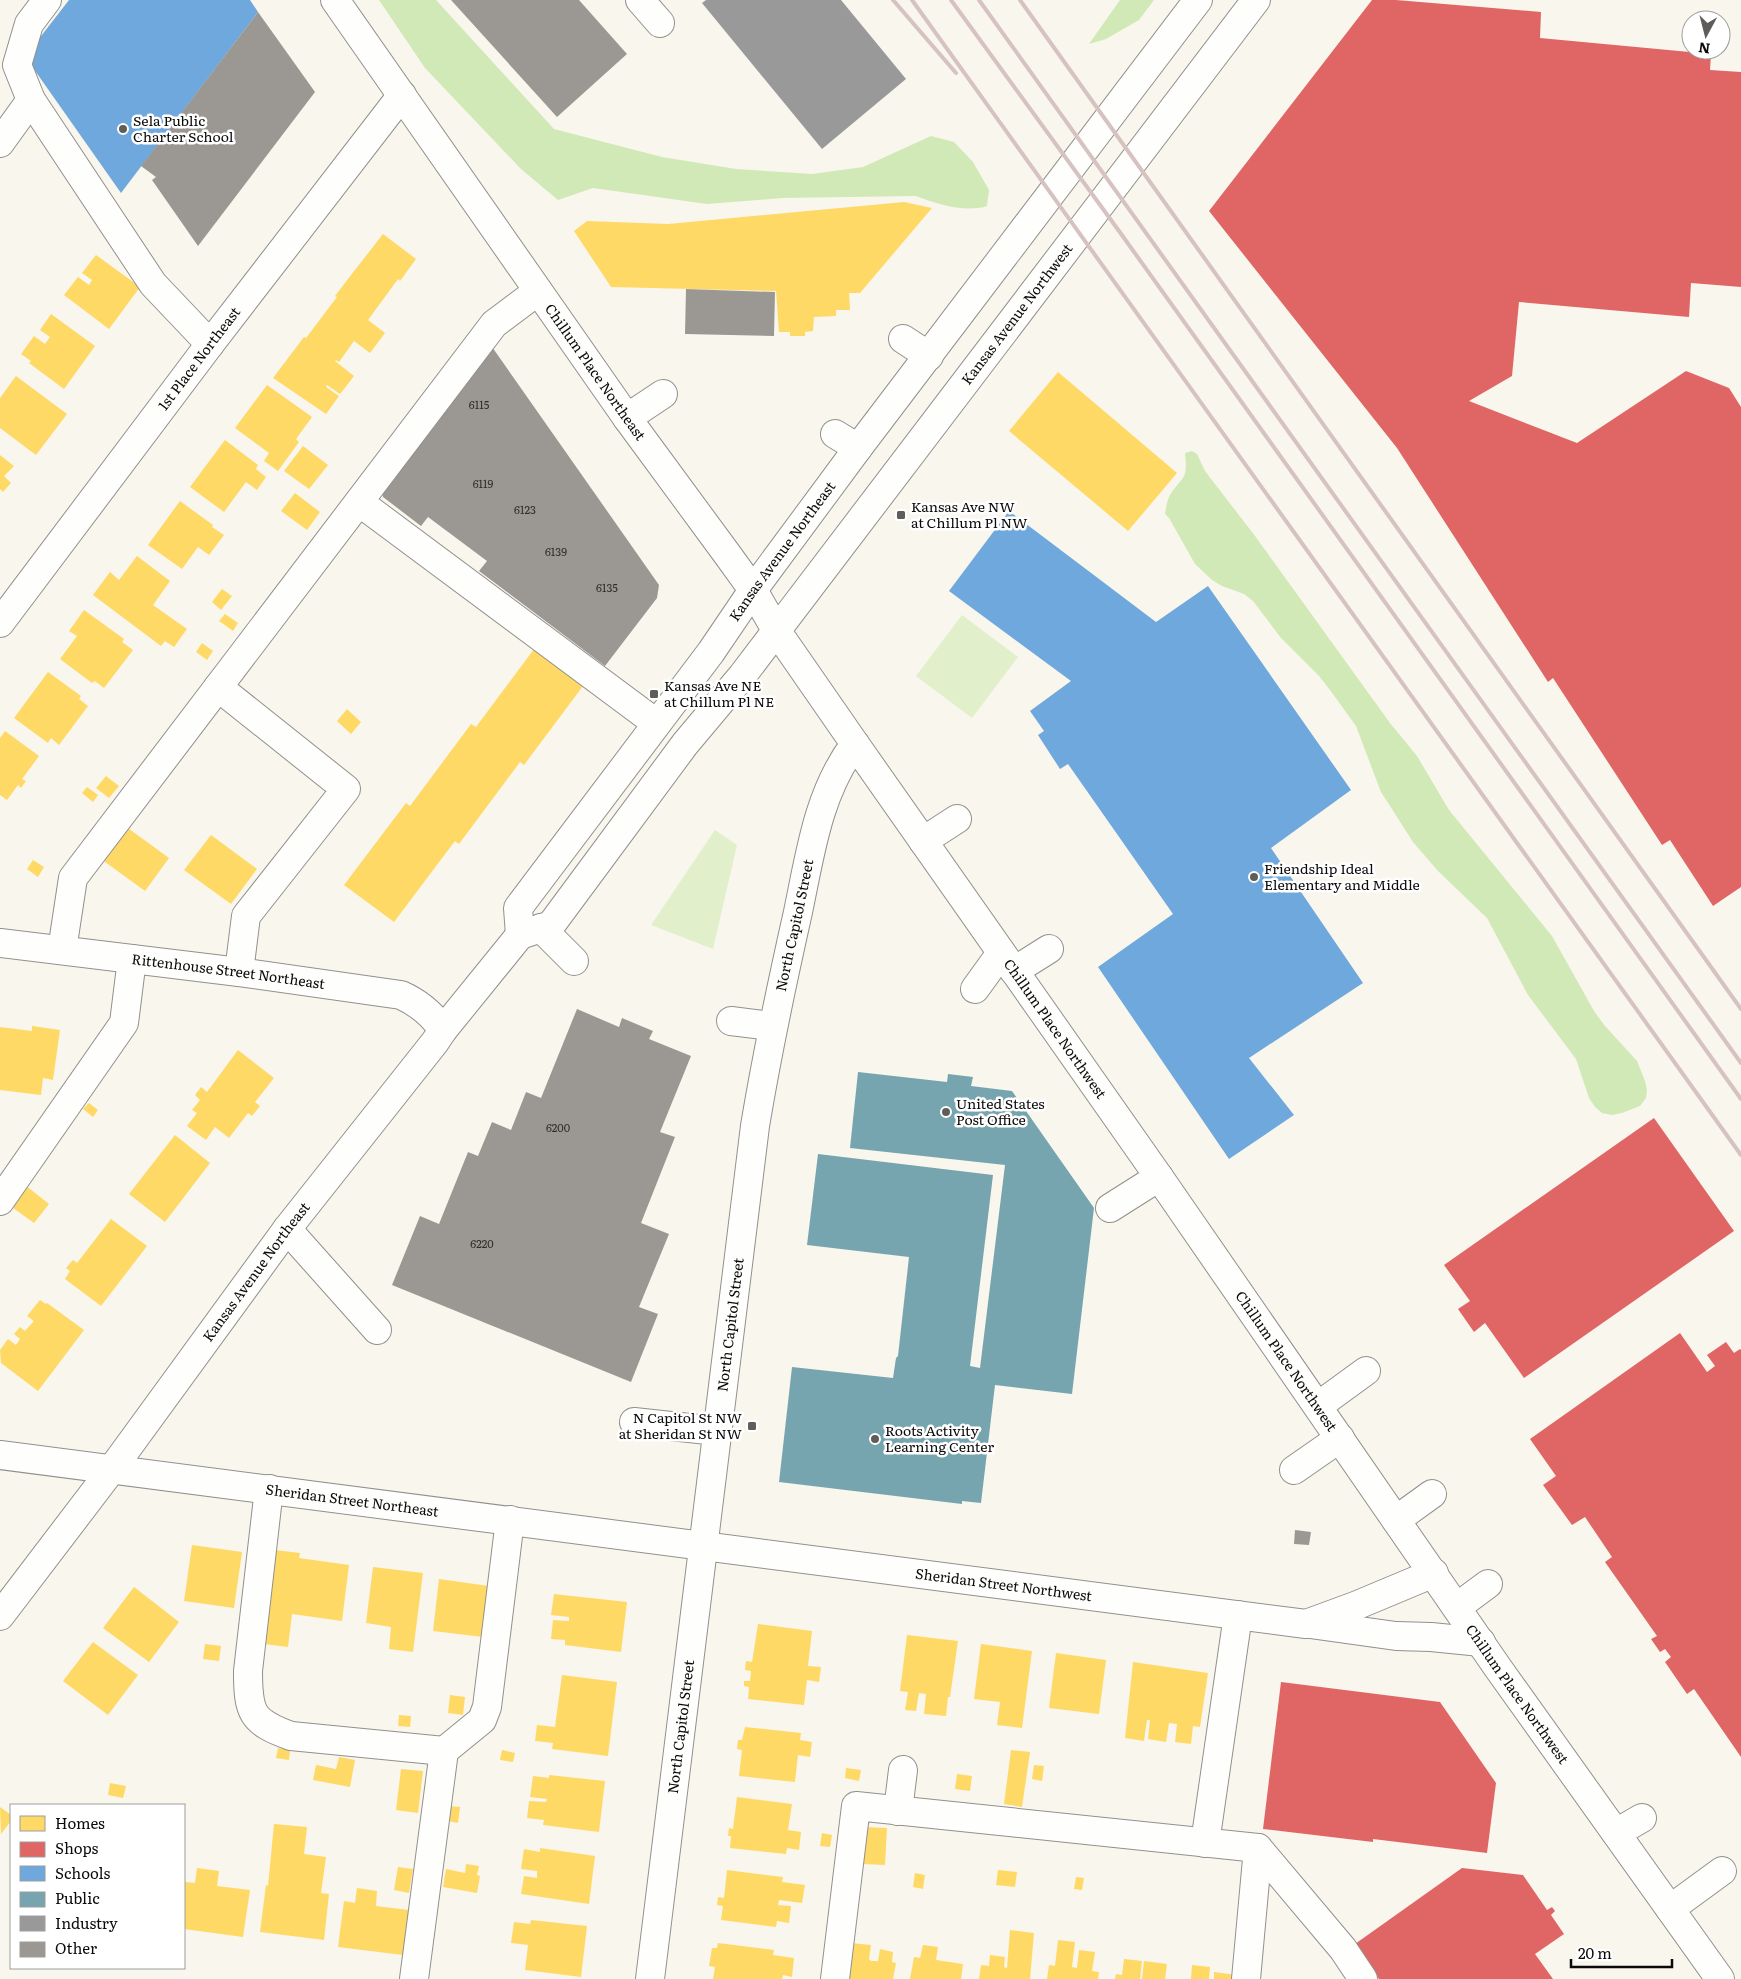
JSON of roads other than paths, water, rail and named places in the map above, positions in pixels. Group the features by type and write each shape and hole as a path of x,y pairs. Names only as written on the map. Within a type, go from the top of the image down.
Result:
{"street":[{"path":"47,0 29,24 17,64 31,100 153,284 210,344"},
{"name":"Chillum Place Northeast","path":"335,0 627,418 753,590 776,630 855,744"},
{"path":"640,0 660,23"},
{"name":"Kansas Avenue Northeast","path":"530,932 518,908 710,652 753,590 858,448 1198,0"},
{"name":"Kansas Avenue Northwest","path":"776,630 966,384 1256,0"},
{"name":"1st Place Northeast","path":"0,622 210,344 402,95"},
{"path":"0,143 31,100"},
{"path":"62,950 73,878 494,324 538,291"},
{"path":"904,339 929,356"},
{"path":"627,418 663,394"},
{"path":"835,434 858,448"},
{"path":"359,502 656,722"},
{"name":"Kansas Avenue Northeast","path":"0,1616 112,1468 287,1230 443,1030 530,932 551,925 685,744 742,676 776,630"},
{"path":"218,687 346,789 246,916 239,972"},
{"name":"Chillum Place Northwest","path":"855,744 1159,1176 1456,1607 1720,1979"},
{"name":"North Capitol Street","path":"650,1979 751,1154 772,1026 819,818 832,781 846,755 855,744"},
{"path":"923,841 958,819"},
{"path":"530,932 574,961"},
{"name":"Rittenhouse Street Northeast","path":"0,943 239,972 401,995 420,1006 436,1020 443,1030"},
{"path":"975,990 1008,962 1049,949"},
{"path":"0,1201 124,1023 132,959"},
{"path":"731,1021 772,1026"},
{"path":"1110,1208 1159,1176"},
{"path":"287,1230 378,1330"},
{"path":"1318,1406 1366,1371"},
{"path":"634,1422 717,1431"},
{"path":"1294,1470 1340,1438"},
{"name":"Sheridan Street Northeast","path":"0,1455 703,1546"},
{"path":"269,1489 248,1671 248,1698 253,1714 270,1729 291,1736 444,1751"},
{"path":"1396,1520 1432,1494"},
{"path":"414,1979 444,1751 482,1720 487,1707 510,1520"},
{"name":"Sheridan Street Northwest","path":"703,1546 1396,1636 1481,1642"},
{"name":"Sheridan Street Northwest","path":"1306,1624 1434,1573"},
{"path":"1456,1607 1488,1584"},
{"path":"1205,1843 1238,1615"},
{"path":"898,1811 903,1770"},
{"path":"835,1979 856,1806 1258,1848 1343,1949 1363,1979"},
{"path":"1616,1833 1642,1818"},
{"path":"1246,1979 1258,1848"},
{"path":"1670,1909 1722,1872"}],"railway":[{"path":"893,0 956,73"},
{"path":"912,0 1741,1155"},
{"path":"951,0 1119,231 1741,1099"},
{"path":"979,0 1741,1063"},
{"path":"1020,0 1741,1009"}],"place":[{"name":"Sela Public Charter School","path":"123,129"},
{"name":"Kansas Ave NW at Chillum Pl NW","path":"901,515"},
{"name":"Kansas Ave NE at Chillum Pl NE","path":"654,694"},
{"name":"Friendship Ideal Elementary and Middle","path":"1254,877"},
{"name":"United States Post Office","path":"946,1112"},
{"name":"N Capitol St NW at Sheridan St NW","path":"752,1426"},
{"name":"Roots Activity Learning Center","path":"875,1439"}]}
